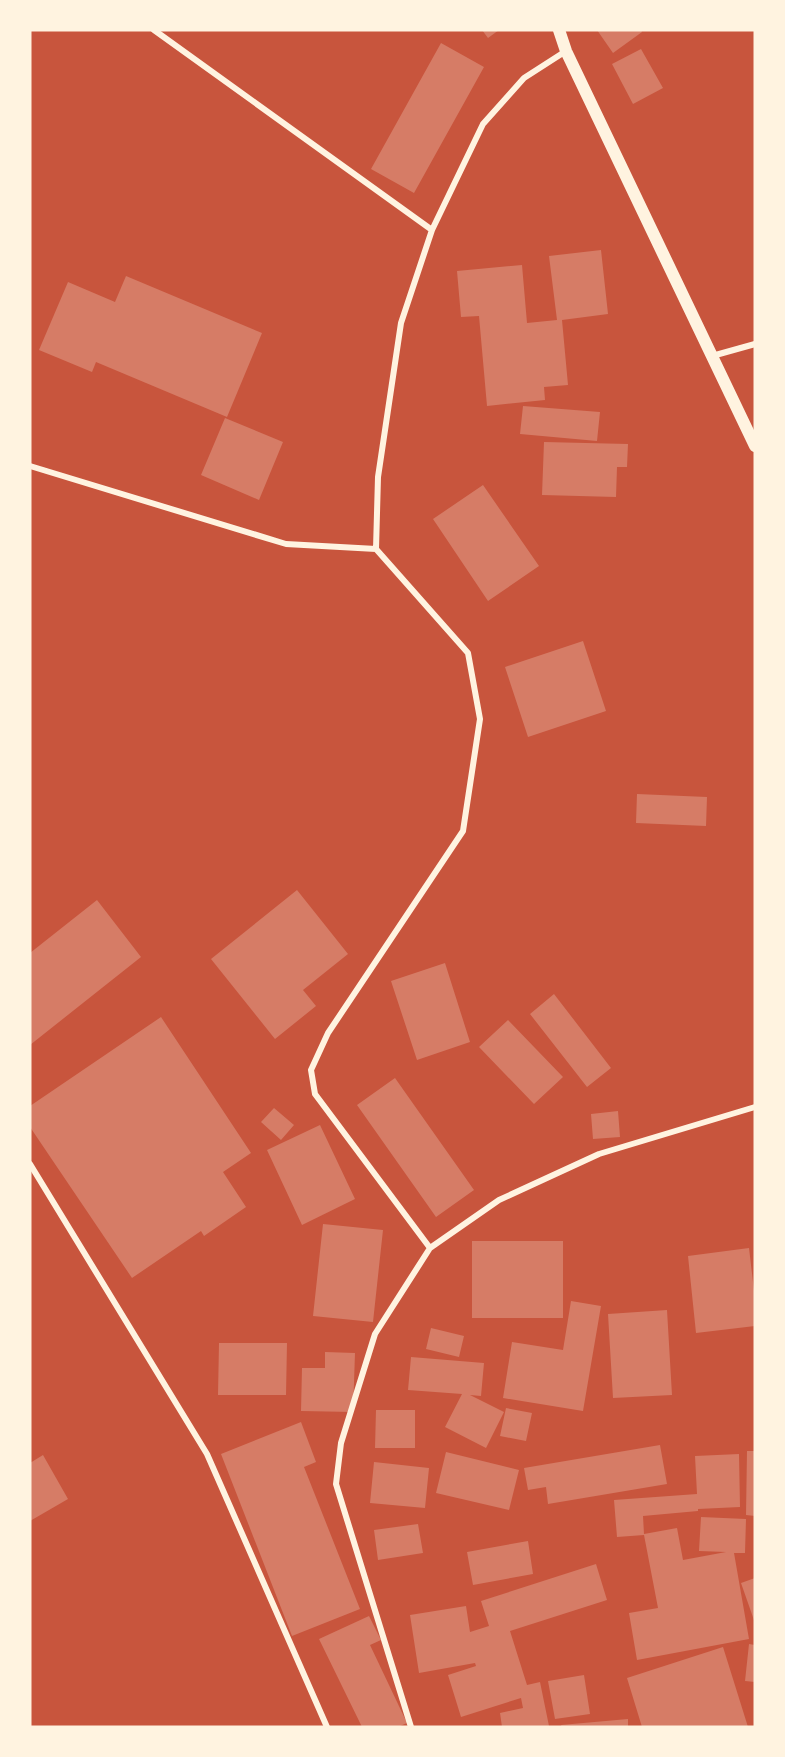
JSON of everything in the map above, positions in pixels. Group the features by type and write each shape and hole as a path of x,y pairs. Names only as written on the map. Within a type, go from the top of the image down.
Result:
{"main road":[{"path":"559,30 566,51 755,447"}],"street":[{"path":"154,30 432,230"},
{"path":"430,1248 315,1094 311,1070 328,1033 463,831 480,719 468,653 376,549 378,477 401,323 432,230 483,124 524,78 566,51"},
{"path":"711,356 755,344"},
{"path":"30,466 286,544 376,549"},
{"path":"411,1727 336,1484 341,1443 375,1334 430,1248 499,1200 599,1154 755,1107"},
{"path":"30,1164 207,1454 327,1727"}],"building":[{"path":"482,30 499,30 488,38"},
{"path":"597,30 641,30 642,32 613,53"},
{"path":"441,43 484,67 414,193 371,169"},
{"path":"641,49 663,88 633,104 612,64"},
{"path":"601,250 608,314 562,320 568,385 544,387 545,400 487,406 479,316 461,317 457,271 522,265 527,323 557,320 549,256"},
{"path":"126,276 262,333 227,417 96,362 92,372 39,350 68,282 115,302"},
{"path":"523,406 600,412 597,441 520,434"},
{"path":"225,418 283,442 259,500 201,475"},
{"path":"544,442 628,444 627,467 617,467 616,497 542,495"},
{"path":"483,485 539,566 488,601 433,519"},
{"path":"583,641 606,711 528,737 505,667"},
{"path":"637,794 707,797 706,826 636,823"},
{"path":"297,890 348,954 303,990 316,1006 275,1039 211,959"},
{"path":"97,900 141,957 30,1045 30,953"},
{"path":"445,963 470,1042 417,1060 391,981"},
{"path":"554,994 611,1068 587,1087 530,1014"},
{"path":"161,1017 251,1153 223,1172 246,1207 204,1236 201,1231 132,1278 30,1127 30,1106"},
{"path":"508,1020 563,1077 534,1104 479,1047"},
{"path":"395,1078 474,1190 436,1217 357,1105"},
{"path":"274,1108 294,1125 281,1140 261,1122"},
{"path":"618,1111 620,1137 593,1139 591,1114"},
{"path":"320,1125 355,1199 302,1225 267,1150"},
{"path":"323,1224 383,1230 373,1322 313,1316"},
{"path":"472,1241 563,1241 563,1318 472,1318"},
{"path":"749,1248 755,1299 755,1326 696,1333 688,1256"},
{"path":"571,1301 601,1306 583,1411 503,1398 512,1342 563,1350"},
{"path":"667,1310 672,1395 613,1398 608,1314"},
{"path":"431,1328 464,1336 459,1357 426,1349"},
{"path":"219,1343 287,1343 286,1395 218,1395"},
{"path":"325,1352 355,1353 353,1412 301,1411 302,1368 325,1368"},
{"path":"411,1357 484,1363 481,1396 470,1395 504,1412 486,1448 445,1427 462,1394 408,1390"},
{"path":"506,1408 532,1413 526,1441 500,1436"},
{"path":"376,1410 415,1410 415,1448 375,1448"},
{"path":"301,1422 316,1462 304,1467 360,1609 292,1636 221,1454"},
{"path":"660,1445 667,1484 548,1504 546,1487 528,1490 524,1468"},
{"path":"747,1451 755,1451 755,1516 746,1515"},
{"path":"446,1452 519,1470 509,1510 436,1493"},
{"path":"739,1454 740,1507 698,1509 698,1511 643,1516 644,1534 677,1528 683,1560 726,1552 699,1551 701,1517 746,1519 745,1553 734,1553 749,1639 637,1660 629,1613 658,1608 644,1535 617,1537 614,1500 697,1494 695,1456"},
{"path":"43,1455 68,1499 30,1521 30,1463"},
{"path":"374,1462 429,1468 425,1508 370,1503"},
{"path":"418,1524 423,1553 378,1560 374,1530"},
{"path":"528,1541 533,1574 473,1585 467,1552"},
{"path":"596,1564 607,1600 510,1631 527,1685 540,1682 549,1726 502,1727 500,1713 523,1708 521,1698 461,1717 448,1675 476,1666 475,1663 419,1673 410,1615 466,1606 470,1632 489,1626 481,1601"},
{"path":"755,1578 755,1623 741,1583"},
{"path":"369,1616 381,1640 370,1645 407,1723 398,1727 362,1727 319,1639"},
{"path":"749,1644 755,1645 755,1682 745,1681"},
{"path":"723,1647 748,1727 642,1727 627,1678"},
{"path":"584,1675 590,1714 555,1719 548,1681"},
{"path":"628,1719 628,1727 562,1727 561,1725"}]}
